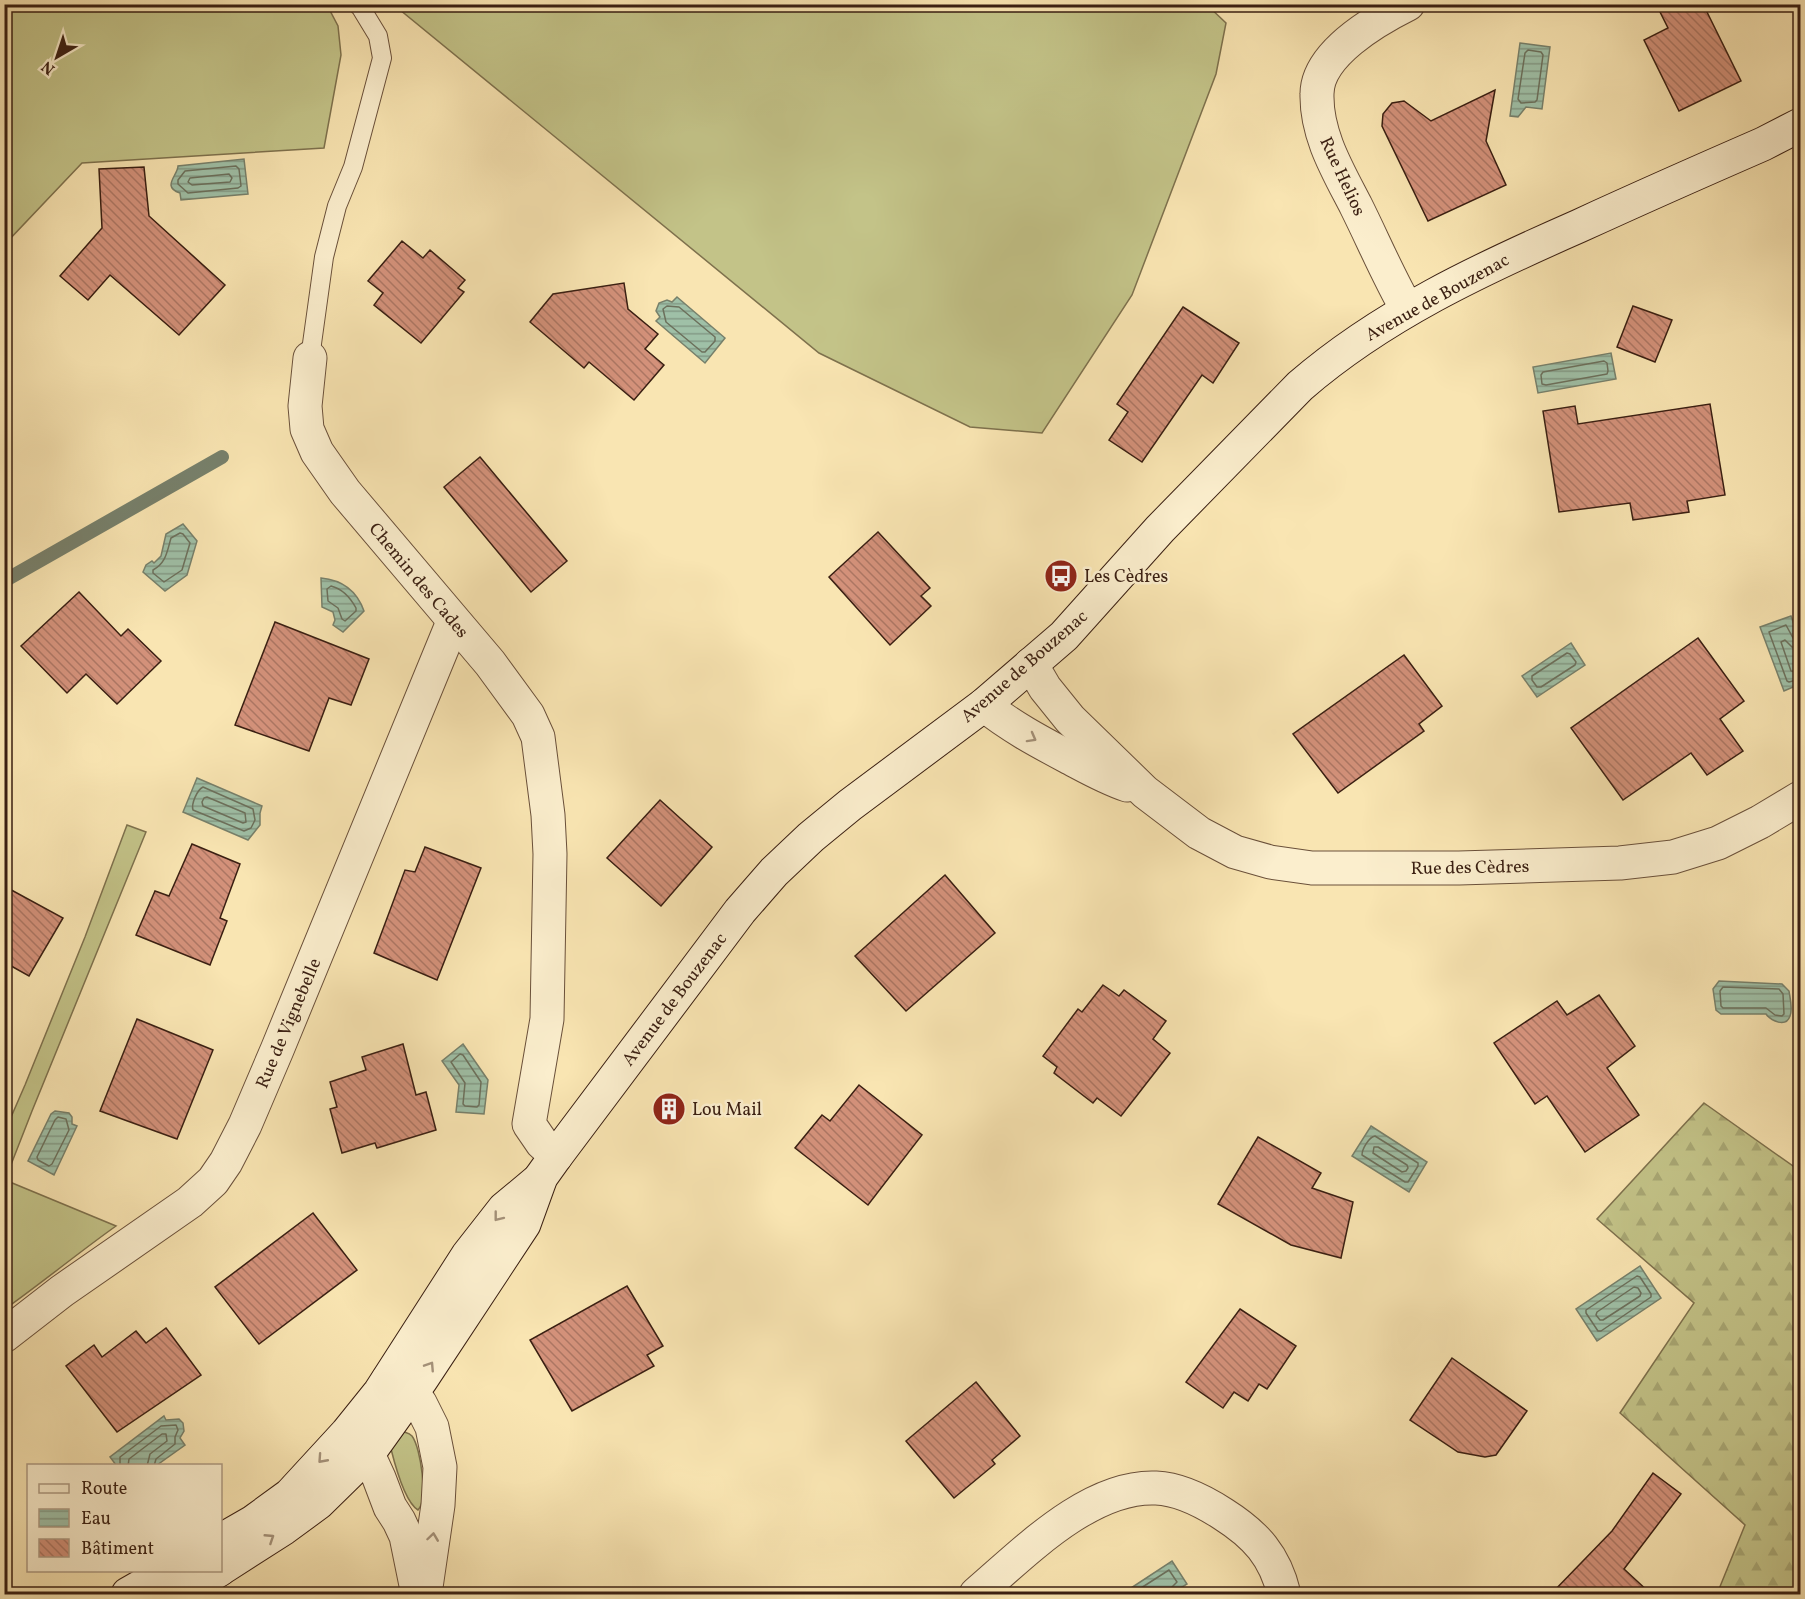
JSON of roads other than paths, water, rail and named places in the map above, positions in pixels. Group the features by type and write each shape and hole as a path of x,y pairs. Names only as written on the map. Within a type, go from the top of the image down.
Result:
{"street":[{"name":"Rue Helios","path":"1407,309 1332,161 1321,131 1316,93 1322,75 1333,57 1368,27 1408,4"},
{"name":"Avenue de Bouzenac","path":"222,1569 318,1503 398,1387 524,1224 548,1167 733,920 774,872 850,805 984,705 1064,636 1161,529 1300,386 1319,369 1362,338 1407,309 1509,257 1762,144 1800,124"},
{"name":"Chemin des Cades","path":"310,358 305,406 308,429 317,452 345,492 490,663 528,716 538,737 548,815 550,854 547,1019 529,1124 542,1143 548,1167"},
{"name":"Rue de Vignebelle","path":"4,1336 62,1291 190,1202 213,1181 226,1162 273,1060 453,622"},
{"name":"Rue des Cèdres","path":"1031,664 1045,688 1070,719 1145,792 1199,833 1235,852 1270,862 1312,868 1357,869 1620,863 1673,856 1718,843 1800,798"},
{"name":"Rue des Cèdres","path":"984,705 1004,721 1110,780 1145,792"},
{"path":"398,1387 420,1403 432,1426 440,1467 438,1505 425,1594"},
{"name":"Avenue de Bouzenac","path":"222,1540 253,1522 358,1443"},
{"path":"358,1443 379,1478 390,1507 406,1536 418,1594"},
{"path":"976,1594 1046,1534 1073,1515 1128,1490 1157,1488 1188,1495 1243,1526 1264,1547 1280,1576 1284,1594"},
{"path":"129,1594 167,1572"},
{"name":"Avenue de Bouzenac","path":"178,1594 216,1572"}],"lane":[{"name":"Chemin des Cades","path":"310,358 324,257 337,206 353,167 382,58 378,36 357,4"}],"water":[{"path":"1520,43 1550,47 1542,109 1526,107 1518,117 1510,116"},
{"path":"244,159 248,194 181,200 180,193 172,188 171,184 178,166"},
{"path":"677,297 725,338 705,363 656,321 660,317 656,311 659,303 667,300 672,302"},
{"path":"1611,353 1616,379 1538,393 1533,367"},
{"path":"183,524 197,541 187,575 165,591 143,572 146,565 152,561 154,563 161,556 166,534"},
{"path":"321,578 336,581 348,588 353,592 364,611 343,632 333,625 335,620 333,612 322,607"},
{"path":"1791,616 1800,642 1800,684 1784,691 1760,627"},
{"path":"1571,643 1585,665 1537,697 1522,676"},
{"path":"197,778 262,806 260,825 248,840 183,812"},
{"path":"1719,981 1782,984 1789,991 1791,1013 1788,1020 1775,1021 1766,1014 1721,1014 1716,1010 1713,989"},
{"path":"463,1044 488,1080 484,1114 456,1112 459,1085 442,1061"},
{"path":"55,1111 69,1113 72,1117 72,1124 77,1126 54,1175 28,1161 51,1114"},
{"path":"1371,1126 1427,1162 1409,1192 1352,1156"},
{"path":"1640,1266 1661,1298 1597,1341 1576,1309"},
{"path":"164,1416 166,1420 179,1419 183,1423 184,1431 180,1438 185,1445 158,1464 115,1464 110,1457"},
{"path":"1172,1561 1187,1584 1171,1594 1136,1594 1131,1588"}],"waterway":[{"path":"4,581 222,457"}],"place":[{"name":"Les Cèdres","path":"1061,576"},
{"name":"Lou Mail","path":"669,1109"}]}
